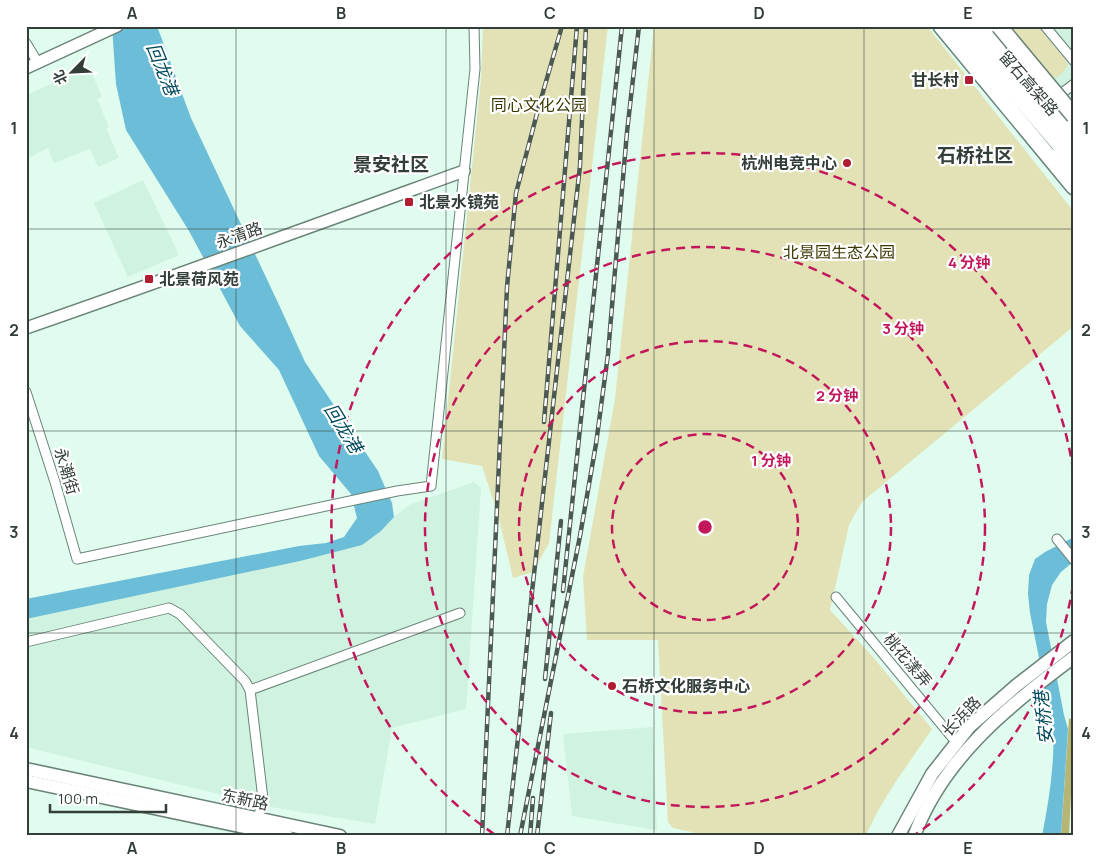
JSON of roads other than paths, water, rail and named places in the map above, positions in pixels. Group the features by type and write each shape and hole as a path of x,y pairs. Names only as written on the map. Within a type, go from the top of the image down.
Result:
{"highway":[{"path":"941,26 1074,187"},
{"name":"留石高架路","path":"958,26 1074,162"},
{"name":"留石高架路","path":"977,26 1074,141"},
{"path":"999,26 1074,116"}],"main road":[{"path":"950,26 1074,174"},
{"path":"990,26 1074,126"},
{"name":"长浜路","path":"914,836 935,793 955,764 1021,689 1074,641"},
{"name":"长浜路","path":"898,836 932,774 969,727 1021,689 1074,657"},
{"name":"东新路","path":"26,769 257,824 287,836"},
{"name":"东新路","path":"26,781 257,824 340,836"}],"street":[{"path":"26,68 117,26"},
{"path":"464,171 475,69 474,26"},
{"path":"1045,26 1074,61"},
{"path":"26,43 38,63"},
{"path":"1052,100 1074,84"},
{"name":"永清路","path":"26,328 464,171"},
{"name":"永潮街","path":"26,392 77,559 397,491 431,486 464,171"},
{"path":"1057,539 1074,560"},
{"name":"桃花漾弄","path":"836,597 956,742"},
{"path":"26,642 169,608 180,614 245,681 250,690 263,799 257,824"},
{"path":"250,690 460,613"}],"water":[{"name":"回龙港","path":"112,26 157,26 191,118 305,362 378,471 392,503 394,517 381,531 362,545 300,561 26,619 26,599 299,546 326,543 344,537 357,518 351,494 319,456 279,370 240,326 189,231 126,130 116,84"},
{"path":"1074,537 1074,561 1061,572 1052,585 1047,604 1046,622 1068,729 1061,836 1042,836 1051,782 1053,728 1030,613 1029,575 1035,559"}],"railway":[{"path":"482,836 507,287 516,193 562,26"},
{"path":"544,422 577,26"},
{"path":"507,836 532,592 580,166 586,26"},
{"path":"563,591 622,26"},
{"path":"520,836 580,536 596,444 608,354 627,132 639,26"},
{"path":"545,679 561,521"},
{"path":"537,836 551,713"},
{"path":"530,836 533,798"}],"place":[{"name":"甘长村","path":"969,80"},
{"name":"杭州电竞中心","path":"847,163"},
{"name":"北景水镜苑","path":"409,202"},
{"name":"北景荷风苑","path":"149,279"},
{"name":"石桥文化服务中心","path":"612,686"}],"district":[{"name":"石桥社区","path":"975,155"},
{"name":"景安社区","path":"391,164"}],"park label":[{"name":"同心文化公园","path":"539,105"},
{"name":"北景园生态公园","path":"839,252"}],"water label":[{"name":"安桥港","path":"1043,718"}]}
